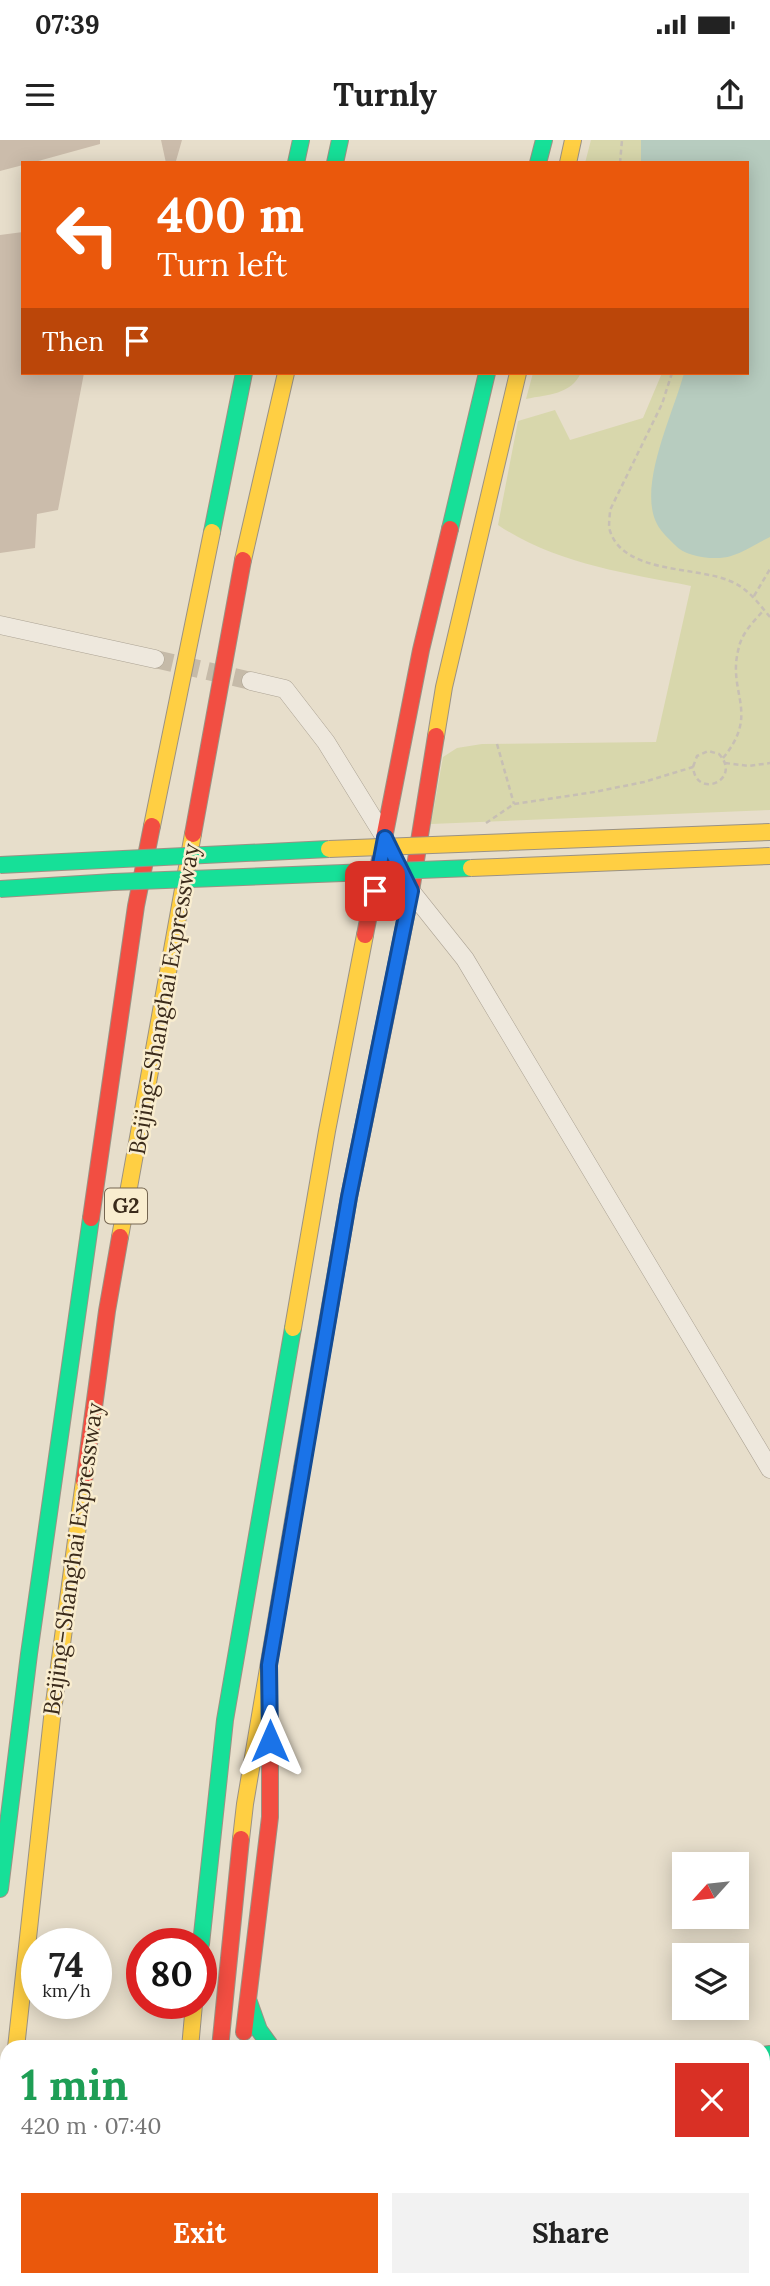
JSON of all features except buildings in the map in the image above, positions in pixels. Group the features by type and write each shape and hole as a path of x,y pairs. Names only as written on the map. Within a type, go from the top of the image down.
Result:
{"main road":[{"path":"296,161 301,140"},
{"path":"335,161 340,140"},
{"path":"539,161 544,140"},
{"path":"568,161 573,140"},
{"name":"Beijing–Shanghai Expressway","path":"0,1889 31,1640 136,906 244,375"},
{"name":"Beijing–Shanghai Expressway","path":"17,2040 52,1718 107,1311 243,560 286,375"},
{"path":"203,1928 227,1707 327,1130 421,650 487,375"},
{"path":"221,2040 246,1804 349,1197 411,891 444,687 519,375"},
{"path":"0,865 770,831"},
{"path":"0,889 127,881 770,856"},
{"path":"243,2040 270,1817 269,1665"},
{"path":"247,1997 259,2030 266,2040"},
{"path":"191,2040 193,2019"}],"street":[{"path":"0,625 155,659"},
{"path":"251,681 285,689 326,743 385,838 411,891 465,958 770,1469"}],"path":[{"path":"620,161 622,140"},
{"path":"671,375 662,404 610,510 609,529 617,544 633,558 732,581 753,596 770,617"},
{"path":"753,596 770,569"},
{"path":"723,758 736,742 743,723 737,677 738,647 748,629 764,610"},
{"path":"497,744 514,804"},
{"path":"714,751 723,758 726,769 723,778 713,784 701,782 696,778 692,767 702,752 714,751"},
{"path":"725,763 749,766 770,763"},
{"path":"477,829 514,804 631,785 692,767"}],"green space":[{"path":"591,140 770,140 770,810 431,824 443,757 457,748 482,744 656,742 691,586 567,558 520,538 498,525 518,421 555,410 570,440 643,418 661,375 749,375 749,161 586,161"},
{"path":"532,375 580,375 565,390 526,399"}],"shaded area":[{"path":"641,140 770,140 770,537 731,556 709,558 693,555 675,545 657,524 652,508 651,490 659,449 683,375 749,375 749,161 641,161"}],"tunnel":[{"path":"155,659 251,681"}],"traffic: fast":[{"path":"296,161 301,140"},
{"path":"335,161 340,140"},
{"path":"539,161 544,140"},
{"path":"212,532 244,375"},
{"path":"450,529 487,375"},
{"path":"0,865 329,849"},
{"path":"0,889 471,868"},
{"path":"302,1468 349,1197 393,981"},
{"path":"0,1889 29,1654 91,1218"},
{"path":"203,1928 225,1720 293,1328"},
{"path":"249,2002 259,2030 266,2040"}],"traffic: slow":[{"path":"568,161 573,140"},
{"path":"243,560 286,375"},
{"path":"436,736 444,687 518,375"},
{"path":"152,826 212,532"},
{"path":"329,849 770,832"},
{"path":"120,1237 193,834"},
{"path":"471,868 770,856"},
{"path":"293,1328 365,935"},
{"path":"241,1839 302,1468"},
{"path":"17,2040 52,1718 84,1481"},
{"path":"191,2040 193,2019"}],"traffic: jam":[{"path":"365,935 421,650 450,529"},
{"path":"193,834 243,560"},
{"path":"393,981 411,891 436,736"},
{"path":"91,1218 136,906 152,826"},
{"path":"84,1481 120,1237"},
{"path":"244,2032 270,1817 270,1746"},
{"path":"221,2040 241,1839"}],"route":[{"path":"270,1741 269,1665 349,1197 411,891 385,838 375,891"}]}
